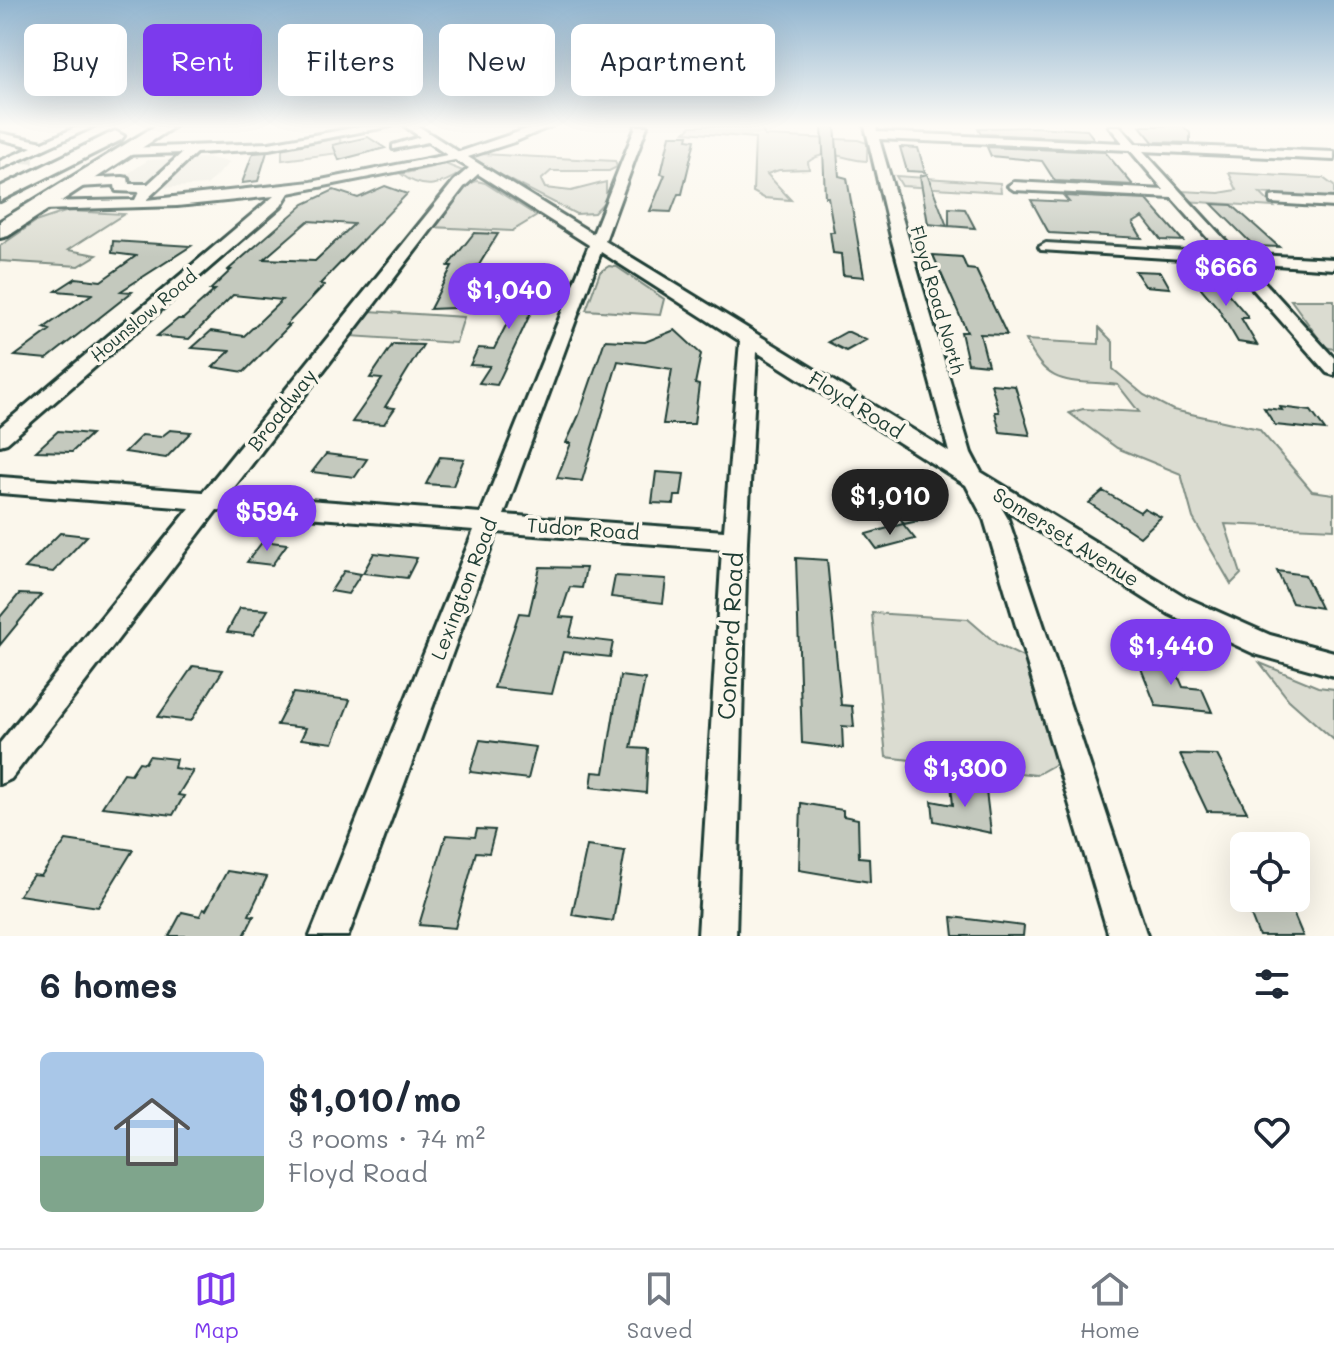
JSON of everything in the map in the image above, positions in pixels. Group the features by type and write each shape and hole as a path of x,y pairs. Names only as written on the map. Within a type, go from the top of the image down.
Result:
{"highway":[{"path":"0,195 16,170"},
{"path":"0,231 98,170"}],"street":[{"path":"133,205 170,170"},
{"path":"41,206 133,205 284,191 419,170"},
{"name":"Broadway","path":"0,768 463,179 465,170"},
{"name":"Floyd Road","path":"480,170 976,481 996,519 1128,936"},
{"name":"Lexington Road","path":"329,936 625,170"},
{"name":"Floyd Road North","path":"881,170 960,453 976,481"},
{"path":"1153,170 1334,369"},
{"path":"77,183 123,181 121,188 150,188"},
{"path":"1014,186 1175,194"},
{"name":"Hounslow Road","path":"0,438 276,203 284,191"},
{"path":"1276,200 1334,203"},
{"path":"1046,247 1334,264"},
{"name":"Concord Road","path":"717,936 735,541 749,337"},
{"name":"Somerset Avenue","path":"976,481 1201,618 1265,646 1334,664"},
{"name":"Tudor Road","path":"0,485 735,541"}],"shaded area":[{"path":"134,170 222,170 207,185 112,191 111,185"},
{"path":"420,170 463,171 448,180 432,184 417,183 401,174"},
{"path":"491,170 612,170 551,171 541,180 545,188 571,191 606,182 606,200 594,213 576,214"},
{"path":"754,170 789,170 767,174 791,200 764,198 753,192"},
{"path":"1229,173 1323,178 1334,186 1334,200 1260,193 1274,207 1185,201 1183,191 1219,193 1237,190"},
{"path":"896,176 1000,183 1001,192 902,186"},
{"path":"477,181 537,216 512,231 432,227 468,184"},
{"path":"68,211 124,214 68,250 97,255 79,266 0,261 0,246 35,222"},
{"path":"609,266 617,267 664,299 660,315 586,310 600,272"},
{"path":"1291,300 1334,300 1334,349 1325,347"},
{"path":"369,311 464,317 456,343 349,336"},
{"path":"1099,328 1113,342 1113,369 1144,395 1173,410 1259,429 1312,491 1334,494 1334,529 1225,524 1241,574 1231,584 1193,518 1181,474 1117,448 1069,413 1083,409 1139,412 1118,385 1074,381 1052,375 1034,356 1026,340 1099,344"},
{"path":"872,613 968,619 998,645 1029,660 1059,762 1036,775 886,757"},
{"path":"1260,663 1318,687 1334,689 1334,740 1289,700"}],"building":[{"path":"247,170 262,170 258,181 242,183"},
{"path":"662,170 688,170 682,194 678,194 671,212 650,211 665,175 661,174"},
{"path":"824,170 838,170 839,176 847,178 864,277 843,275 841,254 833,253 830,232 834,232 828,197 825,197"},
{"path":"1048,170 1120,170 1133,185 1055,181"},
{"path":"927,174 947,226 928,224 920,176"},
{"path":"385,186 407,194 320,284 324,285 244,372 213,367 230,351 192,348 211,331 244,336 282,300 233,295 189,339 157,336 178,319 183,319 215,290 210,290 231,270 228,270 304,204 334,190 358,198","holes":["308,221 354,224 315,261 264,259"]},
{"path":"1064,196 1147,200 1183,241 1161,240 1143,217 1133,223 1142,238 1049,233 1031,200 1069,202"},
{"path":"1212,204 1232,205 1279,247 1254,246"},
{"path":"949,208 965,209 975,228 949,226"},
{"path":"474,233 498,234 479,265 471,267 474,268 455,308 430,309 452,266 448,266"},
{"path":"113,241 191,246 121,291 132,292 47,359 15,356 50,330 44,328 92,294 56,291 76,278 101,281 136,256 112,253"},
{"path":"933,255 962,257 967,269 976,270 1007,335 980,334 988,365 968,363 961,332 967,332"},
{"path":"526,271 544,272 533,292 540,293 497,385 479,383 490,366 470,365 478,348 494,349 521,296 515,295"},
{"path":"1135,271 1161,272 1170,288 1145,286"},
{"path":"1190,275 1213,276 1245,313 1248,318 1241,318 1257,345 1238,342 1218,308"},
{"path":"675,330 701,354 695,384 699,385 694,424 663,424 672,369 618,361 582,481 557,478 571,443 566,443 605,340 645,342"},
{"path":"846,332 866,340 846,351 828,342"},
{"path":"393,344 423,345 385,407 395,408 384,424 352,422 382,379 370,378"},
{"path":"991,384 1015,386 1030,435 1000,432 995,412 999,412"},
{"path":"1280,407 1311,411 1325,430 1275,425 1264,408 1282,410"},
{"path":"170,430 191,432 166,458 125,452 142,435 161,437"},
{"path":"58,431 91,434 72,452 36,451"},
{"path":"326,454 367,459 355,477 312,472"},
{"path":"440,457 464,459 453,486 426,484"},
{"path":"656,472 684,474 681,496 675,496 674,504 652,503"},
{"path":"909,490 924,510 916,511 922,520 904,524 886,495"},
{"path":"1103,491 1140,512 1144,508 1161,517 1140,537 1089,503"},
{"path":"903,524 915,539 877,549 866,534"},
{"path":"60,533 87,536 53,572 25,568"},
{"path":"263,541 287,544 272,565 247,562"},
{"path":"374,553 417,558 407,578 363,573"},
{"path":"796,558 827,560 841,705 852,706 854,727 842,726 843,748 802,743"},
{"path":"540,567 586,568 582,588 570,587 560,617 574,618 569,637 613,642 610,657 563,652 552,694 494,688 519,613 529,614"},
{"path":"344,571 361,574 348,594 331,591"},
{"path":"1277,571 1305,575 1321,608 1292,603"},
{"path":"615,576 666,579 663,603 611,597"},
{"path":"19,594 41,595 0,645 0,617"},
{"path":"240,608 268,610 253,635 227,632"},
{"path":"1137,658 1172,662 1183,687 1202,689 1212,712 1156,706"},
{"path":"193,666 223,670 191,721 158,717"},
{"path":"620,676 645,679 631,748 648,749 646,793 591,787 593,772 604,773"},
{"path":"293,693 350,700 333,743 301,739 306,728 277,725"},
{"path":"480,740 536,747 528,779 470,772"},
{"path":"1180,754 1217,755 1247,812 1207,811"},
{"path":"149,756 176,759 174,768 193,771 178,795 184,796 173,815 102,807 124,773 131,774 139,762 145,763"},
{"path":"951,784 986,791 991,833 934,821 932,801 953,805"},
{"path":"801,803 843,810 843,816 858,819 859,857 869,858 870,882 799,870"},
{"path":"477,829 495,830 489,853 476,852 455,928 419,925 446,835 475,837"},
{"path":"66,840 133,850 98,907 19,895 33,875 41,876"},
{"path":"587,846 625,851 613,921 572,915"},
{"path":"227,871 267,877 249,915 254,916 244,936 169,936 182,912 200,916 203,909 206,910"},
{"path":"1250,912 1293,912 1303,936 1259,936"},
{"path":"952,917 1024,926 1023,936 954,936"}]}
